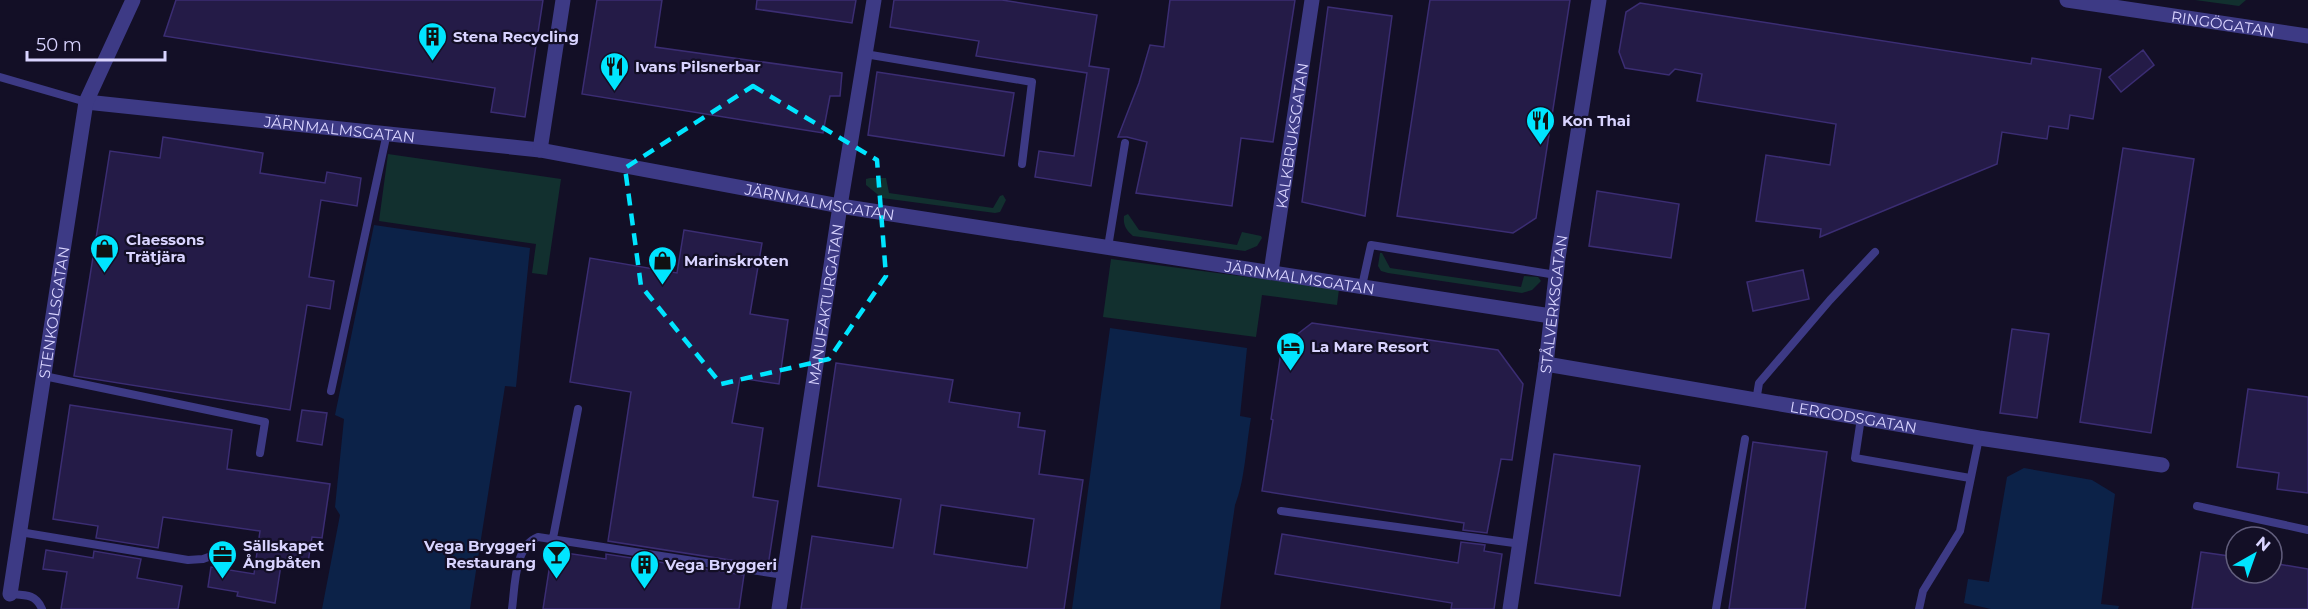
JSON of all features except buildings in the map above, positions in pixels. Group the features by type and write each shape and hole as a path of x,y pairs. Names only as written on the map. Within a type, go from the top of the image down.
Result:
{"street":[{"name":"STENKOLSGATAN","path":"10,594 86,102 133,0"},
{"path":"540,150 563,0"},
{"name":"MANUFAKTURGATAN","path":"779,609 873,0"},
{"name":"KALKBRUKSGATAN","path":"1271,272 1312,0"},
{"name":"STÅLVERKSGATAN","path":"1510,609 1546,364 1556,275 1599,0"},
{"name":"RINGÖGATAN","path":"2067,0 2118,4 2308,36"},
{"name":"JÄRNMALMSGATAN","path":"86,102 540,150 840,206 1551,316"},
{"name":"LERGODSGATAN","path":"1546,364 1979,438 2162,465"}],"lane":[{"path":"865,54 1032,82 1022,164"},
{"path":"0,77 86,102"},
{"path":"331,391 387,133"},
{"path":"1108,247 1125,143"},
{"path":"1362,286 1371,245 1556,275"},
{"path":"1756,401 1759,382 1875,252"},
{"path":"44,376 265,422 260,453"},
{"path":"553,538 578,409"},
{"path":"1861,418 1855,458 1970,478"},
{"path":"1919,609 1923,591 1960,531 1979,438"},
{"path":"1716,609 1745,439"},
{"path":"2197,506 2308,530"},
{"path":"1281,512 1521,544"},
{"path":"20,532 188,560 202,559 228,550"},
{"path":"512,609 519,560 532,539 538,537 784,575"},
{"name":"STENKOLSGATAN","path":"10,594 29,595 39,601 42,609"}],"highlighted area":[{"path":"753,86 877,160 886,276 829,359 721,384 641,286 625,168"}],"green space":[{"path":"2195,0 2246,0 2239,6"},
{"path":"388,154 561,179 547,275 532,273 536,244 379,221"},
{"path":"886,178 889,193 993,208 1000,196 1003,195 1006,200 1000,212 995,213 882,198 866,185 866,179"},
{"path":"1128,214 1139,230 1237,245 1242,232 1262,238 1257,246 1245,251 1133,236 1125,225 1124,216"},
{"path":"1380,253 1390,268 1521,287 1524,276 1538,277 1541,281 1532,290 1522,293 1388,273 1381,271 1378,266"},
{"path":"1111,259 1339,289 1337,305 1262,295 1256,337 1103,317"}],"water":[{"path":"374,225 530,248 516,387 505,386 470,609 322,609 340,515 335,507 344,419 335,415"},
{"path":"1110,328 1247,348 1240,416 1251,418 1243,474 1235,505 1220,609 1072,609"},
{"path":"2024,468 2092,480 2115,494 2101,604 2119,606 2118,609 1991,609 1964,603 1968,579 1989,582 2007,477"}],"place":[{"name":"Stena Recycling","path":"432,62"},
{"name":"Ivans Pilsnerbar","path":"614,92"},
{"name":"Kon Thai","path":"1541,146"},
{"name":"Claessons Trätjära","path":"105,274"},
{"name":"Marinskroten","path":"663,286"},
{"name":"La Mare Resort","path":"1290,372"},
{"name":"Sällskapet Ångbåten","path":"222,580"},
{"name":"Vega Bryggeri Restaurang","path":"557,580"},
{"name":"Vega Bryggeri","path":"644,590"}]}
